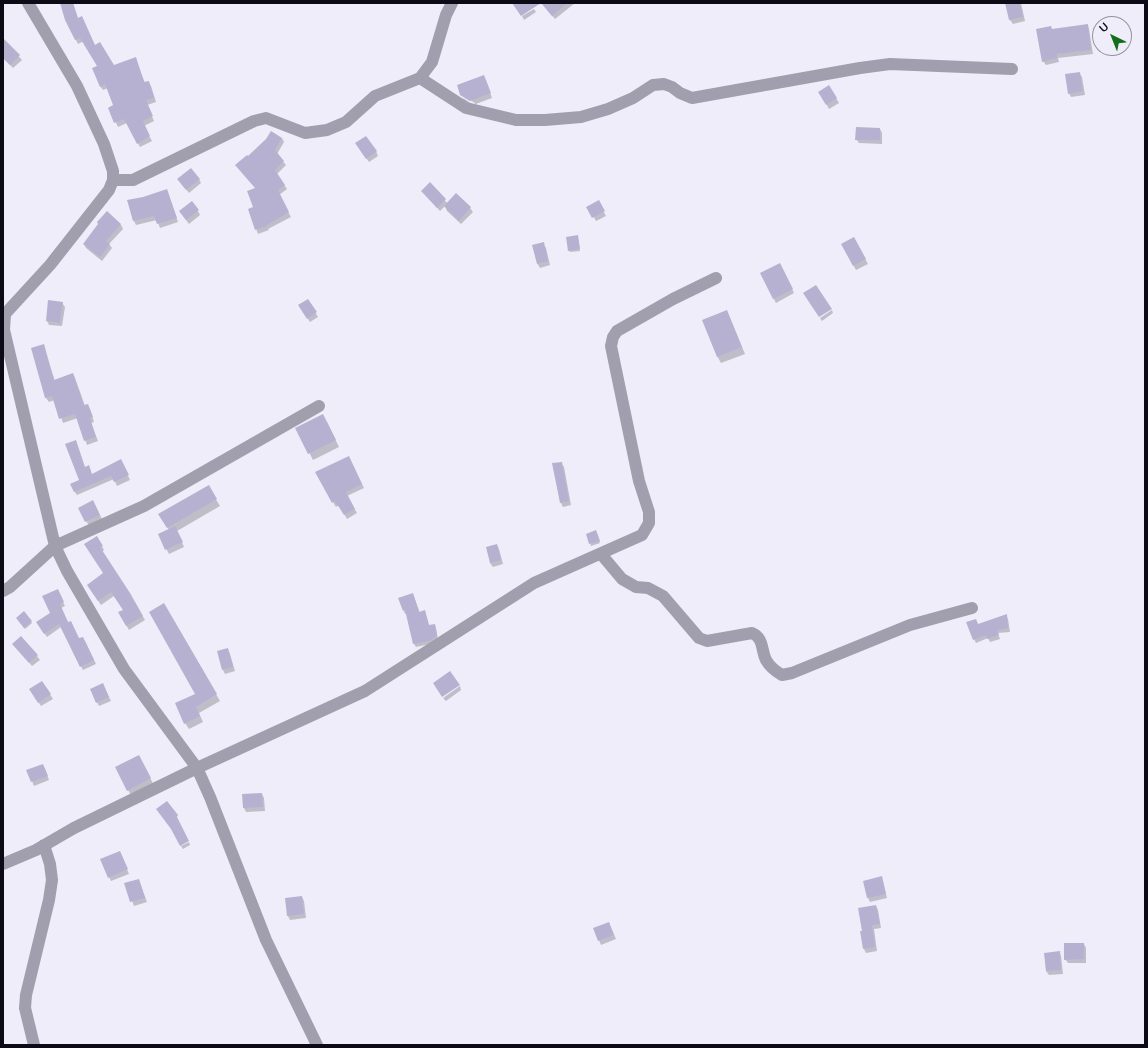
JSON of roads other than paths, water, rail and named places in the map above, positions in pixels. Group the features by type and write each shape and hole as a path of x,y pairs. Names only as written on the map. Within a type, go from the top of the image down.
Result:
{"street":[{"path":"28,3 77,86 104,144 113,171 113,180 109,190 50,265 4,314 4,330 55,546 67,571 124,669 197,768 210,797 266,940 317,1045"},
{"path":"113,180 133,180 254,121 266,118 305,133 327,130 346,122 375,96 420,78 432,62 446,15 452,3"},
{"path":"420,78 466,108 516,120 545,120 581,117 633,98 653,85 664,84 672,86 680,93 692,98 890,64 1012,69"},
{"path":"3,864 36,850 74,828 197,768 365,691 534,583 601,554 642,534 649,523 649,512 639,481 625,414 612,346 613,337 617,332 673,299 716,278"},
{"path":"3,591 10,587 55,546 144,506 319,406"},
{"path":"601,554 622,579 636,587 648,588 663,596 699,638 707,641 752,633 758,635 766,659 774,670 782,675 792,674 910,625 972,608"},
{"path":"34,1045 25,1008 26,995 49,900 52,880 50,864 44,846"}]}
